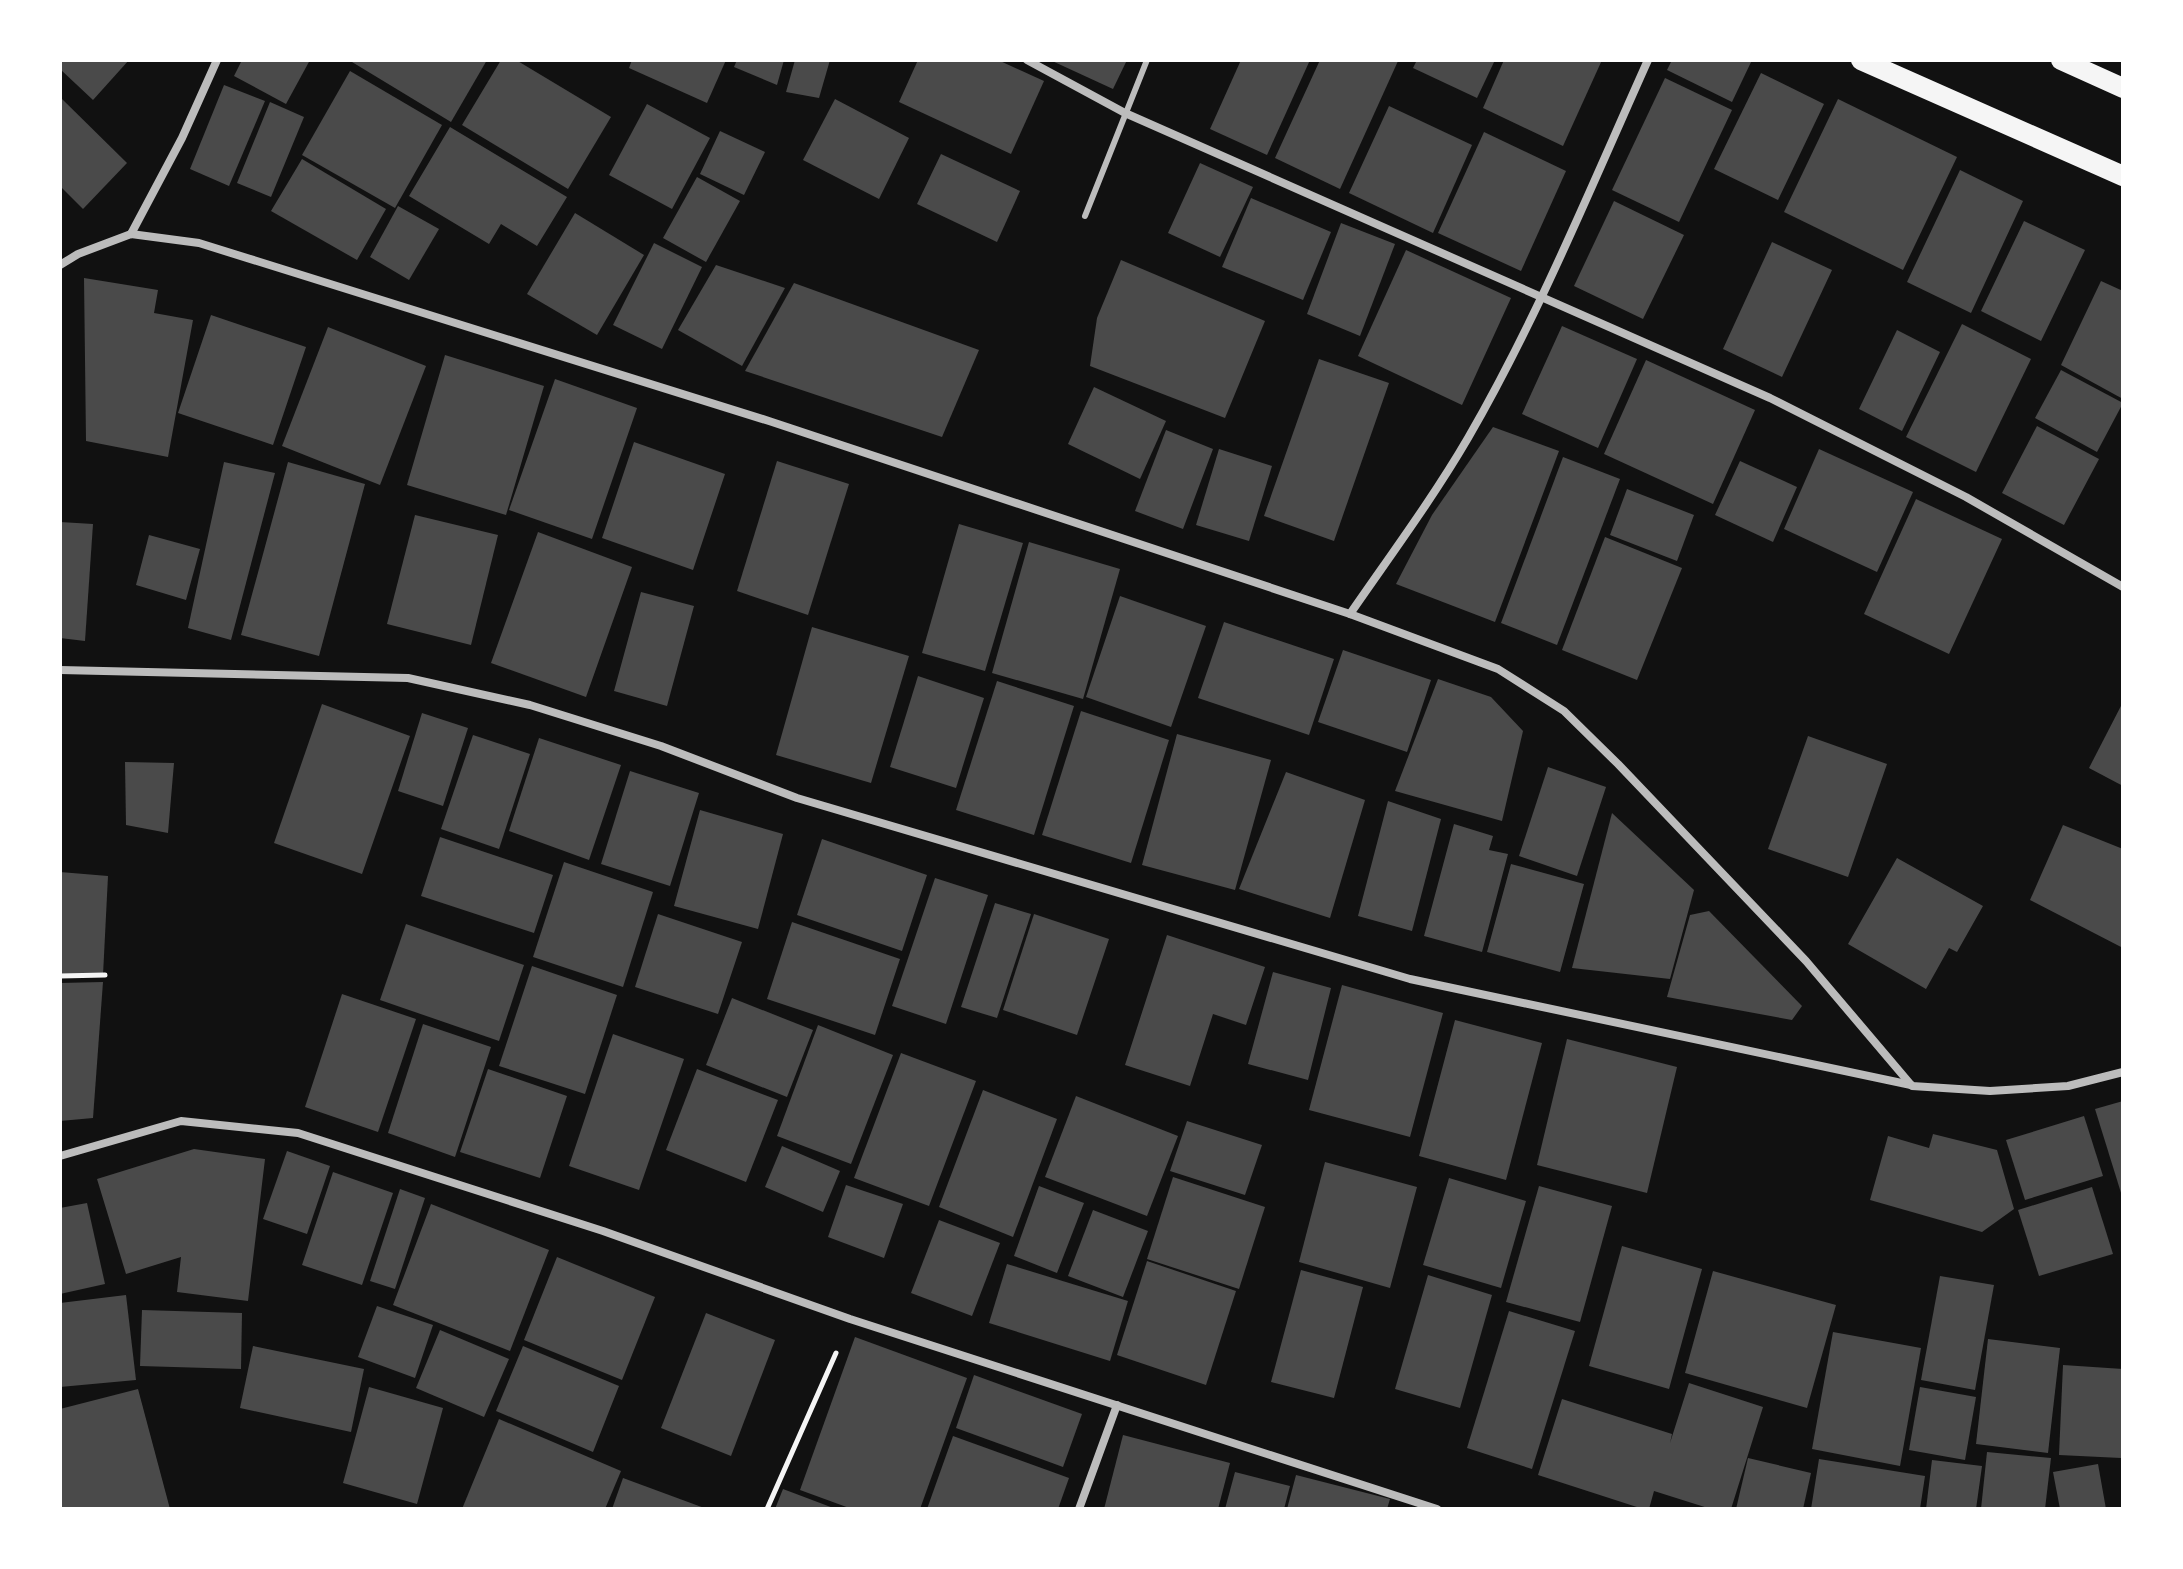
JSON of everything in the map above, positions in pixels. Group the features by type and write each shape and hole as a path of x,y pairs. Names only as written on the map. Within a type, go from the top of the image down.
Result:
{"main road":[{"path":"1861,60 2123,176"},
{"path":"2061,60 2123,88"}],"street":[{"path":"131,234 182,138 217,60"},
{"path":"1027,60 1125,113 1784,405 1966,497 2123,587"},
{"path":"1350,614 1467,439 1541,296 1648,60"},
{"path":"60,265 78,254 131,234 199,243 769,421 1350,614 1498,669 1564,711 1618,764 1806,961 1912,1086"},
{"path":"60,670 408,678 530,705 661,746 797,798 1410,979 1912,1086 1990,1091 2068,1086 2123,1072"},
{"path":"60,1156 181,1121 298,1133 603,1231 850,1319 1437,1509"},
{"path":"1079,1509 1117,1405"}],"lane":[{"path":"1085,216 1147,60"}],"path":[{"path":"60,976 105,975"},
{"path":"767,1509 850,1319"}],"building":[{"path":"60,60 129,60 93,100 60,69"},
{"path":"242,60 310,60 286,104 234,76"},
{"path":"353,60 487,60 451,122"},
{"path":"501,60 516,60 611,117 568,189 462,125"},
{"path":"632,60 726,60 707,103 629,68"},
{"path":"737,60 784,60 777,85 734,67"},
{"path":"795,60 830,60 819,98 786,92"},
{"path":"918,60 998,60 1044,81 1011,154 899,102"},
{"path":"1050,60 1127,60 1113,89"},
{"path":"1241,60 1310,60 1267,155 1210,129"},
{"path":"1320,60 1398,61 1340,189 1275,158"},
{"path":"1417,60 1495,60 1477,98 1413,68"},
{"path":"1504,60 1602,60 1563,146 1483,108"},
{"path":"1672,60 1752,60 1732,102 1667,70"},
{"path":"350,71 442,125 395,208 302,155"},
{"path":"1761,73 1824,104 1778,200 1714,169"},
{"path":"1665,78 1732,110 1679,222 1612,190"},
{"path":"224,85 265,101 229,186 190,169"},
{"path":"60,97 127,163 83,209 60,186"},
{"path":"835,99 909,138 879,199 803,160"},
{"path":"1838,99 1957,157 1903,270 1784,212"},
{"path":"270,102 304,117 271,197 237,183"},
{"path":"647,104 710,138 672,209 609,175"},
{"path":"1389,106 1472,145 1433,233 1349,193"},
{"path":"450,127 567,197 537,246 501,224 489,244 409,196"},
{"path":"720,131 765,152 744,195 700,174"},
{"path":"1484,132 1566,171 1521,271 1438,233"},
{"path":"941,154 1020,191 997,242 917,204"},
{"path":"302,159 386,209 357,260 271,211"},
{"path":"1200,163 1253,187 1220,257 1168,233"},
{"path":"1960,170 2023,201 1971,313 1907,282"},
{"path":"697,177 740,201 706,262 663,238"},
{"path":"1251,198 1331,232 1303,300 1222,267"},
{"path":"1614,201 1684,235 1643,319 1574,286"},
{"path":"398,206 439,229 409,280 370,257"},
{"path":"575,213 644,255 597,335 527,294"},
{"path":"2024,221 2085,250 2041,341 1981,311"},
{"path":"1341,223 1395,244 1360,336 1307,314"},
{"path":"1772,242 1832,270 1782,377 1723,349"},
{"path":"654,243 702,267 662,349 613,325"},
{"path":"1406,250 1511,298 1462,405 1358,356"},
{"path":"1121,260 1265,321 1225,418 1090,366 1097,318"},
{"path":"716,265 785,288 742,366 678,330"},
{"path":"84,278 158,290 154,313 193,320 168,457 86,441"},
{"path":"2101,281 2123,291 2123,399 2061,365"},
{"path":"794,283 979,350 942,437 745,371"},
{"path":"211,315 306,347 273,445 178,413"},
{"path":"1962,324 2031,359 1976,472 1906,437"},
{"path":"1562,326 1637,359 1598,448 1522,414"},
{"path":"328,327 426,366 380,485 282,446"},
{"path":"1897,330 1940,352 1902,431 1859,409"},
{"path":"445,355 544,386 506,515 407,485"},
{"path":"1319,359 1389,383 1334,541 1264,516"},
{"path":"1646,360 1755,410 1713,504 1604,454"},
{"path":"2061,370 2123,403 2097,452 2035,418"},
{"path":"555,379 637,408 592,539 509,510"},
{"path":"1094,387 1166,421 1140,479 1068,444"},
{"path":"2037,426 2099,459 2064,525 2002,493"},
{"path":"1493,427 1559,451 1495,622 1396,584 1432,515"},
{"path":"1166,430 1213,449 1183,529 1135,511"},
{"path":"634,442 725,474 693,570 602,538"},
{"path":"1219,449 1272,466 1249,541 1196,525"},
{"path":"1819,449 1913,492 1877,572 1784,529"},
{"path":"1563,457 1620,479 1557,645 1501,623"},
{"path":"777,461 849,484 808,615 737,591"},
{"path":"1740,461 1797,487 1773,542 1715,515"},
{"path":"224,462 275,473 231,640 188,628"},
{"path":"288,462 365,484 319,656 241,635"},
{"path":"1627,489 1694,515 1677,561 1610,535"},
{"path":"1916,499 2002,539 1949,654 1864,614"},
{"path":"415,515 498,535 471,645 387,624"},
{"path":"60,522 93,524 85,641 60,638"},
{"path":"959,524 1023,543 985,671 922,653"},
{"path":"538,532 632,567 586,697 491,663"},
{"path":"149,535 200,549 186,600 136,585"},
{"path":"1605,537 1682,568 1637,680 1562,650"},
{"path":"1029,542 1120,569 1083,699 992,673"},
{"path":"641,592 694,606 667,706 614,691"},
{"path":"1120,596 1206,626 1171,727 1086,697"},
{"path":"1224,622 1334,659 1309,735 1198,698"},
{"path":"812,627 909,656 871,783 776,755"},
{"path":"1343,650 1431,680 1407,752 1318,722"},
{"path":"918,676 984,698 956,788 890,767"},
{"path":"1438,679 1491,697 1523,731 1502,821 1395,791"},
{"path":"997,681 1074,706 1034,835 956,810"},
{"path":"2123,702 2123,786 2089,768"},
{"path":"322,704 410,736 362,874 274,843"},
{"path":"1081,711 1169,740 1131,863 1042,835"},
{"path":"422,713 468,728 443,806 398,791"},
{"path":"1177,734 1271,760 1235,890 1142,865"},
{"path":"473,735 530,754 499,849 441,829"},
{"path":"1808,736 1887,764 1848,877 1768,849"},
{"path":"539,738 621,765 589,860 509,831"},
{"path":"125,762 174,763 168,833 126,825"},
{"path":"1548,767 1606,787 1577,876 1519,856"},
{"path":"630,771 699,793 670,886 601,864"},
{"path":"1286,772 1365,800 1330,918 1239,889"},
{"path":"1388,801 1441,819 1412,931 1358,916"},
{"path":"700,810 783,834 758,929 674,906"},
{"path":"1612,813 1694,890 1670,979 1572,968"},
{"path":"1454,824 1493,836 1489,850 1508,854 1482,952 1424,936"},
{"path":"2063,825 2123,849 2123,948 2030,900"},
{"path":"440,837 553,875 534,933 421,896"},
{"path":"822,839 927,875 902,951 797,915"},
{"path":"1897,858 1983,906 1957,952 1949,948 1926,989 1848,944"},
{"path":"564,862 653,892 623,987 533,957"},
{"path":"1511,864 1584,884 1560,972 1487,952"},
{"path":"60,872 108,876 103,975 60,974"},
{"path":"935,878 988,895 946,1024 892,1006"},
{"path":"995,903 1031,914 997,1018 961,1007"},
{"path":"1709,911 1802,1006 1792,1020 1667,997 1690,915"},
{"path":"658,914 742,942 718,1014 635,987"},
{"path":"1034,914 1109,939 1077,1035 1003,1010"},
{"path":"792,922 900,959 875,1035 767,999"},
{"path":"406,924 524,965 499,1041 380,1000"},
{"path":"1167,935 1265,967 1246,1025 1213,1014 1190,1086 1125,1065"},
{"path":"532,966 617,995 585,1094 499,1066"},
{"path":"1273,972 1331,988 1308,1080 1248,1064"},
{"path":"103,982 93,1118 60,1121 60,983"},
{"path":"1342,985 1443,1013 1410,1137 1309,1110"},
{"path":"342,994 416,1019 378,1132 305,1107"},
{"path":"732,998 813,1030 787,1097 706,1065"},
{"path":"1455,1020 1542,1043 1506,1180 1419,1156"},
{"path":"423,1024 491,1047 455,1157 388,1133"},
{"path":"818,1025 893,1055 851,1164 777,1136"},
{"path":"613,1034 684,1059 639,1190 569,1166"},
{"path":"1567,1039 1677,1067 1647,1193 1537,1165"},
{"path":"901,1053 976,1081 929,1206 854,1178"},
{"path":"488,1069 567,1096 540,1178 460,1152"},
{"path":"697,1069 778,1100 746,1182 666,1150"},
{"path":"983,1090 1057,1119 1013,1237 939,1207"},
{"path":"1076,1096 1178,1136 1147,1216 1045,1177"},
{"path":"2123,1101 2123,1196 2122,1196 2095,1109"},
{"path":"2084,1116 2103,1176 2025,1200 2006,1140"},
{"path":"1187,1121 1262,1145 1245,1195 1170,1171"},
{"path":"1933,1134 1997,1150 2014,1209 1982,1232 1870,1200 1888,1136 1929,1148"},
{"path":"782,1146 840,1171 823,1212 765,1187"},
{"path":"194,1149 265,1159 248,1301 177,1292 181,1257 126,1274 97,1179"},
{"path":"287,1151 330,1166 307,1234 263,1219"},
{"path":"1325,1162 1417,1187 1390,1288 1299,1262"},
{"path":"333,1172 393,1193 362,1285 302,1265"},
{"path":"1173,1177 1265,1207 1239,1289 1147,1259"},
{"path":"1449,1178 1526,1201 1501,1288 1423,1265"},
{"path":"846,1185 903,1204 884,1258 828,1237"},
{"path":"1039,1186 1084,1203 1057,1273 1014,1256"},
{"path":"1539,1186 1612,1206 1580,1322 1506,1302"},
{"path":"2092,1187 2113,1254 2039,1276 2018,1210"},
{"path":"400,1189 425,1198 395,1289 370,1281"},
{"path":"87,1203 105,1284 60,1294 60,1208"},
{"path":"431,1204 549,1250 510,1351 393,1305"},
{"path":"1093,1210 1148,1231 1123,1297 1068,1276"},
{"path":"939,1220 1000,1243 972,1316 911,1293"},
{"path":"1622,1246 1702,1269 1669,1389 1589,1366"},
{"path":"557,1257 655,1297 622,1380 524,1340"},
{"path":"1147,1261 1236,1291 1206,1385 1117,1355"},
{"path":"1007,1264 1128,1301 1110,1361 989,1323"},
{"path":"1301,1270 1363,1287 1334,1398 1271,1382"},
{"path":"1713,1271 1836,1305 1807,1408 1685,1373"},
{"path":"1428,1275 1492,1295 1460,1408 1395,1389"},
{"path":"1940,1276 1994,1285 1975,1390 1921,1380"},
{"path":"126,1295 136,1380 60,1387 60,1303"},
{"path":"377,1306 433,1325 415,1378 358,1357"},
{"path":"142,1310 242,1313 241,1369 140,1366"},
{"path":"1509,1311 1575,1331 1532,1469 1467,1448"},
{"path":"706,1313 775,1340 731,1456 661,1428"},
{"path":"440,1330 509,1359 484,1417 416,1388"},
{"path":"1833,1332 1921,1348 1900,1466 1812,1449"},
{"path":"855,1337 967,1378 920,1509 852,1509 800,1490"},
{"path":"1988,1339 2060,1348 2048,1453 1976,1444"},
{"path":"253,1346 364,1369 351,1432 240,1408"},
{"path":"523,1346 619,1386 593,1452 496,1411"},
{"path":"2063,1365 2123,1369 2121,1458 2059,1455"},
{"path":"974,1375 1082,1414 1063,1467 956,1428"},
{"path":"1689,1383 1763,1407 1731,1509 1711,1509 1654,1491 1649,1509 1643,1509 1538,1475 1562,1399 1672,1434 1670,1443"},
{"path":"369,1387 443,1408 417,1504 343,1483"},
{"path":"1920,1387 1976,1397 1965,1460 1909,1450"},
{"path":"138,1389 170,1509 60,1509 60,1409"},
{"path":"499,1419 621,1471 605,1509 462,1509"},
{"path":"1123,1435 1230,1463 1218,1509 1104,1509"},
{"path":"953,1436 1069,1478 1058,1509 927,1509"},
{"path":"1987,1452 2051,1458 2045,1509 1981,1509"},
{"path":"1748,1458 1811,1473 1803,1509 1736,1509"},
{"path":"1819,1459 1925,1476 1920,1509 1811,1509"},
{"path":"1932,1460 1982,1466 1976,1509 1926,1509"},
{"path":"2098,1464 2106,1509 2060,1509 2053,1472"},
{"path":"1235,1472 1290,1486 1284,1509 1225,1509"},
{"path":"1296,1475 1390,1499 1387,1509 1287,1509"},
{"path":"623,1478 707,1509 612,1509"},
{"path":"783,1489 836,1509 775,1509"}]}
